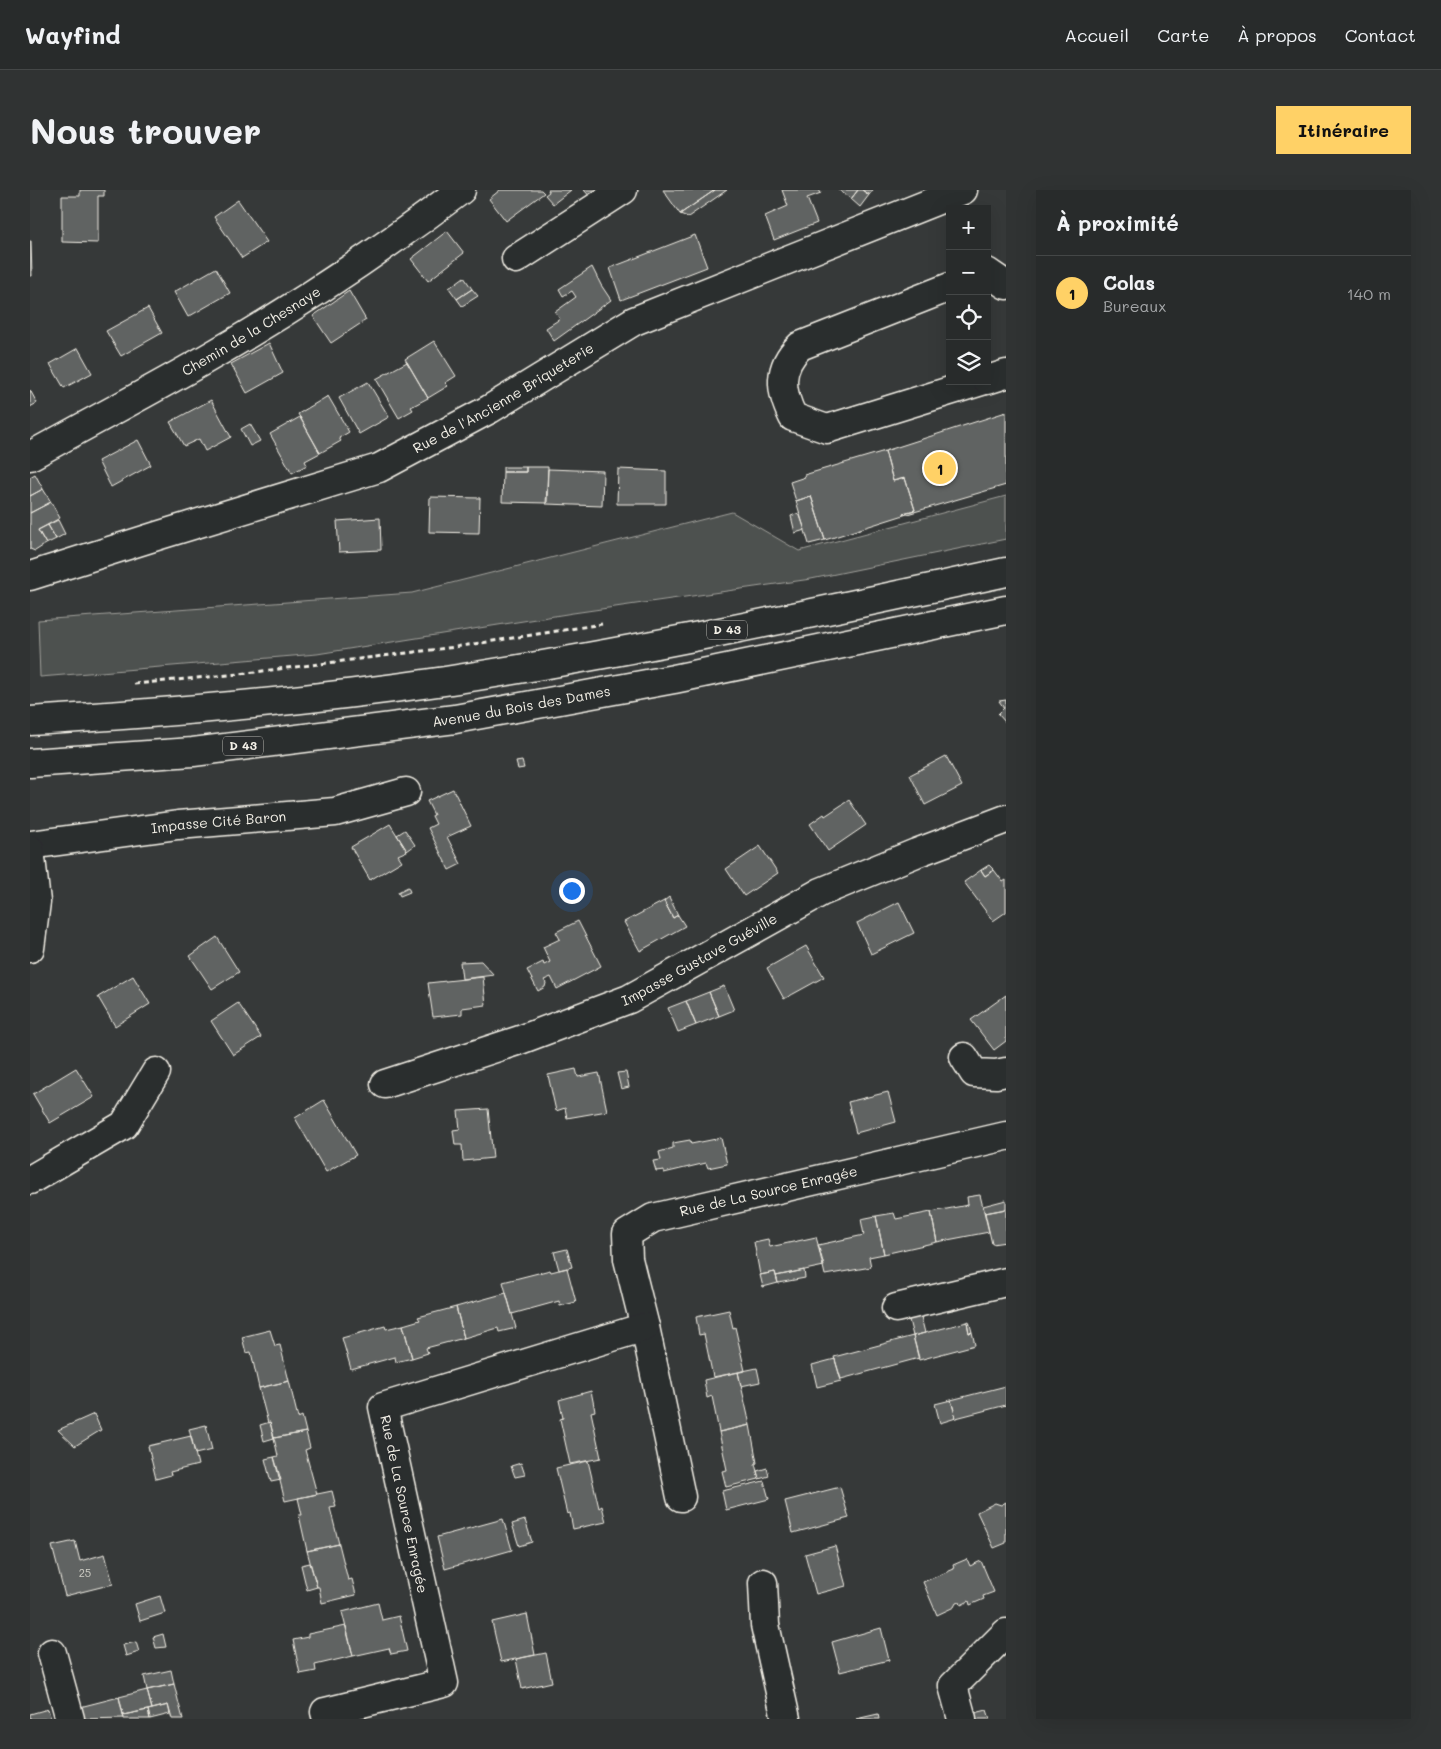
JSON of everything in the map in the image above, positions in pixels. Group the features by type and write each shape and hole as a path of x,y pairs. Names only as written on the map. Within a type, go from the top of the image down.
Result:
{"main road":[{"name":"Chemin de la Chesnaye","path":"30,456 200,362 312,294 405,233 461,190"},
{"path":"516,259 623,190"},
{"name":"Rue de l'Ancienne Briqueterie","path":"30,576 160,534 378,468 490,409 634,321 963,190"},
{"path":"991,275 1006,285"},
{"path":"946,289 800,346 791,354 782,377 784,400 793,417 827,429 969,385"},
{"path":"991,379 1006,374"},
{"name":"D 43","path":"30,721 189,710 321,697 446,681 744,627 1006,572"},
{"name":"Avenue du Bois des Dames","path":"30,763 192,752 455,719 674,679 1006,610"},
{"name":"Impasse Cité Baron","path":"30,847 178,825 335,812 406,792"},
{"name":"Impasse Gustave Guéville","path":"385,1084 520,1040 629,999 821,892 1006,819"},
{"path":"30,847 36,902 30,948"},
{"path":"964,1057 974,1073 996,1074 1006,1072"},
{"path":"30,1180 124,1125 156,1072"},
{"name":"Rue de La Source Enragée","path":"681,1497 628,1259 627,1234 653,1218 1006,1136"},
{"path":"896,1308 1006,1282"},
{"name":"Rue de La Source Enragée","path":"327,1719 326,1712 444,1683 383,1407 644,1327"},
{"path":"763,1583 765,1625 786,1719"},
{"path":"962,1719 953,1686 1006,1633"},
{"path":"52,1653 70,1719"}],"path":[{"path":"126,685 239,674 456,647 603,624"}],"shaded area":[{"path":"1006,496 1006,539 811,579 573,613 317,654 40,677 38,620 412,593 732,512 799,551"}],"building":[{"path":"80,190 104,190 104,196 98,196 98,243 62,242 62,196 80,196"},
{"path":"500,190 541,190 544,193 506,221 489,199"},
{"path":"548,190 571,190 553,204 545,195 549,192"},
{"path":"584,190 607,190 593,200"},
{"path":"663,190 715,190 680,214"},
{"path":"715,190 727,190 688,217 680,214"},
{"path":"782,190 819,190 821,193 807,198 817,223 774,240 765,216 788,206"},
{"path":"839,190 858,190 851,199"},
{"path":"858,190 862,190 869,195 860,207 851,199"},
{"path":"862,190 873,190 869,195"},
{"path":"238,200 267,242 242,258 214,217"},
{"path":"447,231 464,253 428,281 411,259"},
{"path":"695,235 707,267 621,300 610,268"},
{"path":"31,241 32,276 30,276"},
{"path":"592,267 611,300 554,341 546,328 560,319 555,312 576,297 572,291 563,296 559,289"},
{"path":"216,268 230,293 188,317 174,292"},
{"path":"464,277 472,289 457,299 449,288"},
{"path":"472,289 478,296 462,306 457,299"},
{"path":"349,291 366,320 331,343 313,316"},
{"path":"148,308 162,333 121,356 106,331"},
{"path":"434,341 456,376 445,383 448,386 428,398 405,359"},
{"path":"269,343 283,373 247,393 231,364"},
{"path":"78,348 92,373 64,388 50,364"},
{"path":"407,362 428,398 411,407 413,410 399,418 376,379"},
{"path":"368,382 389,417 359,434 339,398"},
{"path":"30,390 37,403 30,407"},
{"path":"328,396 349,432 339,438 341,441 320,453 298,414"},
{"path":"211,400 231,437 205,451 199,439 184,446 170,422"},
{"path":"1006,412 1006,485 904,515 903,513 915,510 905,478 893,481 885,451"},
{"path":"300,417 320,453 305,461 307,465 292,473 270,434"},
{"path":"250,424 260,441 250,446 241,429"},
{"path":"138,440 151,465 111,487 98,461"},
{"path":"885,451 893,481 905,478 915,510 825,540 811,496 796,501 790,482 805,477 804,475"},
{"path":"503,467 526,467 526,472 503,472"},
{"path":"526,467 548,467 547,503 502,502 503,472 526,472"},
{"path":"548,469 603,471 602,506 546,504"},
{"path":"618,469 666,471 666,504 617,504"},
{"path":"35,474 43,489 30,496 30,477"},
{"path":"43,489 51,502 30,513 30,496"},
{"path":"811,496 825,540 809,544 796,501"},
{"path":"430,497 480,498 479,533 429,532"},
{"path":"51,502 60,518 38,530 46,544 35,551 30,549 30,513"},
{"path":"799,513 805,530 795,533 791,516"},
{"path":"380,518 381,550 339,552 337,521"},
{"path":"58,520 65,534 56,539 48,525"},
{"path":"48,525 56,539 46,544 38,530"},
{"path":"1006,700 1006,723 998,714 1004,708 999,701"},
{"path":"946,756 962,786 925,805 910,775"},
{"path":"522,761 524,768 518,769 516,762"},
{"path":"453,789 471,826 447,837 461,864 449,870 428,828 436,824 427,801"},
{"path":"849,800 866,825 828,851 810,824"},
{"path":"390,824 407,851 398,855 402,861 370,880 351,847"},
{"path":"405,830 415,845 407,851 397,835"},
{"path":"760,846 778,873 744,896 726,869"},
{"path":"989,865 994,870 985,876 981,870"},
{"path":"981,870 985,876 994,870 1003,882 1006,880 1006,912 993,921 964,882"},
{"path":"408,887 410,892 400,896 398,892"},
{"path":"669,897 678,915 673,918 664,901"},
{"path":"664,901 673,918 678,915 685,926 640,951 624,922"},
{"path":"899,902 914,933 871,954 857,923"},
{"path":"578,921 601,966 557,989 551,977 544,980 546,983 545,987 538,991 527,970 543,962 544,965 550,962 543,947 560,939 556,932"},
{"path":"217,937 239,972 212,989 190,956"},
{"path":"806,946 824,977 784,999 767,968"},
{"path":"481,961 494,975 462,979 460,962"},
{"path":"133,976 150,1004 115,1026 98,997"},
{"path":"483,977 486,1005 462,1008 462,1014 433,1017 428,983"},
{"path":"724,986 734,1010 719,1016 709,992"},
{"path":"709,992 719,1016 696,1025 686,1001"},
{"path":"1006,995 1006,1041 994,1050 971,1020"},
{"path":"686,1001 696,1025 678,1032 668,1008"},
{"path":"238,1003 261,1037 233,1055 211,1021"},
{"path":"76,1068 94,1097 50,1123 33,1094"},
{"path":"576,1069 578,1077 599,1073 607,1111 567,1118 565,1108 556,1111 548,1075"},
{"path":"626,1072 629,1087 621,1089 617,1073"},
{"path":"888,1092 896,1122 856,1133 848,1102"},
{"path":"324,1100 356,1155 326,1172 295,1118"},
{"path":"488,1109 493,1158 463,1161 462,1145 455,1145 453,1130 460,1129 458,1111"},
{"path":"721,1138 727,1164 708,1168 706,1163 664,1173 664,1170 656,1171 653,1161 661,1160 659,1152 673,1148 673,1143 690,1140 691,1144"},
{"path":"980,1195 989,1232 937,1242 931,1212 968,1205 967,1197"},
{"path":"1006,1200 1006,1209 985,1213 983,1206"},
{"path":"1006,1209 1006,1242 992,1244 985,1213"},
{"path":"931,1212 937,1242 884,1254 876,1216 894,1213 896,1219"},
{"path":"876,1216 884,1254 869,1257 871,1267 825,1275 818,1245 864,1235 861,1219"},
{"path":"816,1237 824,1266 776,1276 775,1272 760,1275 754,1242 768,1239 770,1247"},
{"path":"567,1249 572,1267 559,1270 554,1252"},
{"path":"567,1268 576,1302 560,1306 559,1301 512,1314 503,1282 550,1270 551,1272"},
{"path":"804,1270 805,1278 778,1283 776,1276"},
{"path":"775,1272 778,1283 763,1287 760,1275"},
{"path":"506,1293 516,1328 499,1332 498,1328 464,1338 456,1307"},
{"path":"456,1307 464,1338 426,1348 428,1353 412,1358 403,1325 420,1320 418,1317"},
{"path":"919,1309 925,1333 913,1336 907,1312"},
{"path":"729,1310 745,1371 713,1377 704,1334 699,1335 696,1317"},
{"path":"969,1321 972,1332 969,1333 967,1322"},
{"path":"967,1322 969,1333 972,1332 975,1345 919,1360 913,1336"},
{"path":"403,1325 412,1358 396,1362 395,1357 351,1369 342,1338 385,1326 386,1329"},
{"path":"270,1330 275,1346 280,1345 289,1381 259,1388 251,1352 246,1353 242,1337"},
{"path":"913,1336 919,1358 841,1379 834,1357"},
{"path":"835,1359 841,1381 817,1387 812,1365"},
{"path":"757,1368 760,1382 741,1386 738,1372"},
{"path":"738,1372 750,1425 719,1432 712,1396 707,1398 704,1380"},
{"path":"289,1381 298,1418 302,1416 306,1432 274,1438 259,1388"},
{"path":"1006,1386 1006,1405 956,1418 951,1400"},
{"path":"591,1391 595,1411 591,1412 601,1458 570,1464 560,1419 563,1418 559,1400"},
{"path":"951,1400 956,1418 940,1423 935,1404"},
{"path":"94,1414 101,1430 75,1446 58,1430"},
{"path":"270,1422 274,1438 264,1441 260,1425"},
{"path":"206,1425 212,1450 195,1454 189,1429"},
{"path":"750,1425 759,1479 726,1487 722,1471 727,1470 719,1432"},
{"path":"306,1432 310,1448 305,1450 317,1494 285,1501 274,1457 278,1456 274,1438"},
{"path":"191,1436 198,1465 170,1472 171,1475 156,1479 148,1446"},
{"path":"274,1457 281,1480 271,1482 265,1459"},
{"path":"588,1461 599,1508 602,1506 606,1522 573,1529 570,1513 567,1514 556,1468"},
{"path":"521,1463 525,1475 515,1477 511,1466"},
{"path":"767,1468 769,1476 759,1479 757,1471"},
{"path":"764,1481 769,1499 726,1510 722,1491"},
{"path":"840,1487 849,1518 793,1533 785,1501"},
{"path":"332,1491 336,1507 330,1508 339,1544 307,1551 299,1515 302,1515 298,1498"},
{"path":"1006,1502 1006,1543 994,1548 977,1512 995,1503 1001,1505"},
{"path":"503,1519 512,1550 445,1569 437,1537"},
{"path":"525,1520 532,1542 519,1546 512,1524"},
{"path":"75,1541 80,1561 105,1554 113,1584 65,1596 52,1546"},
{"path":"339,1544 348,1580 352,1579 356,1595 322,1603 319,1587 317,1587 307,1551"},
{"path":"835,1546 846,1586 816,1594 805,1554"},
{"path":"967,1559 970,1566 981,1561 994,1592 983,1596 984,1599 970,1605 969,1601 961,1605 960,1602 956,1603 954,1607 937,1615 923,1582 954,1569 953,1565"},
{"path":"310,1563 317,1587 307,1590 301,1565"},
{"path":"160,1596 165,1613 140,1621 135,1604"},
{"path":"378,1603 382,1620 399,1616 407,1651 391,1654 389,1648 353,1656 342,1612"},
{"path":"527,1614 535,1655 501,1662 492,1622"},
{"path":"346,1626 353,1656 315,1665 316,1671 300,1674 293,1640 308,1637 308,1634"},
{"path":"881,1628 889,1660 840,1672 832,1642"},
{"path":"163,1634 166,1647 156,1648 153,1637"},
{"path":"136,1642 139,1652 126,1656 123,1645"},
{"path":"546,1653 552,1682 522,1689 516,1659"},
{"path":"171,1670 174,1684 147,1690 144,1676"},
{"path":"174,1684 183,1719 172,1719 168,1705 152,1709 147,1690"},
{"path":"147,1690 152,1709 123,1715 119,1697"},
{"path":"119,1697 124,1718 83,1719 80,1707"},
{"path":"168,1705 170,1714 150,1719 148,1710"},
{"path":"48,1709 51,1719 30,1719 30,1714"},
{"path":"148,1710 150,1719 124,1719 123,1715"},
{"path":"987,1710 990,1719 976,1719 975,1713"},
{"path":"878,1714 879,1719 856,1719"}],"place":[{"name":"Colas","path":"940,468"}]}
